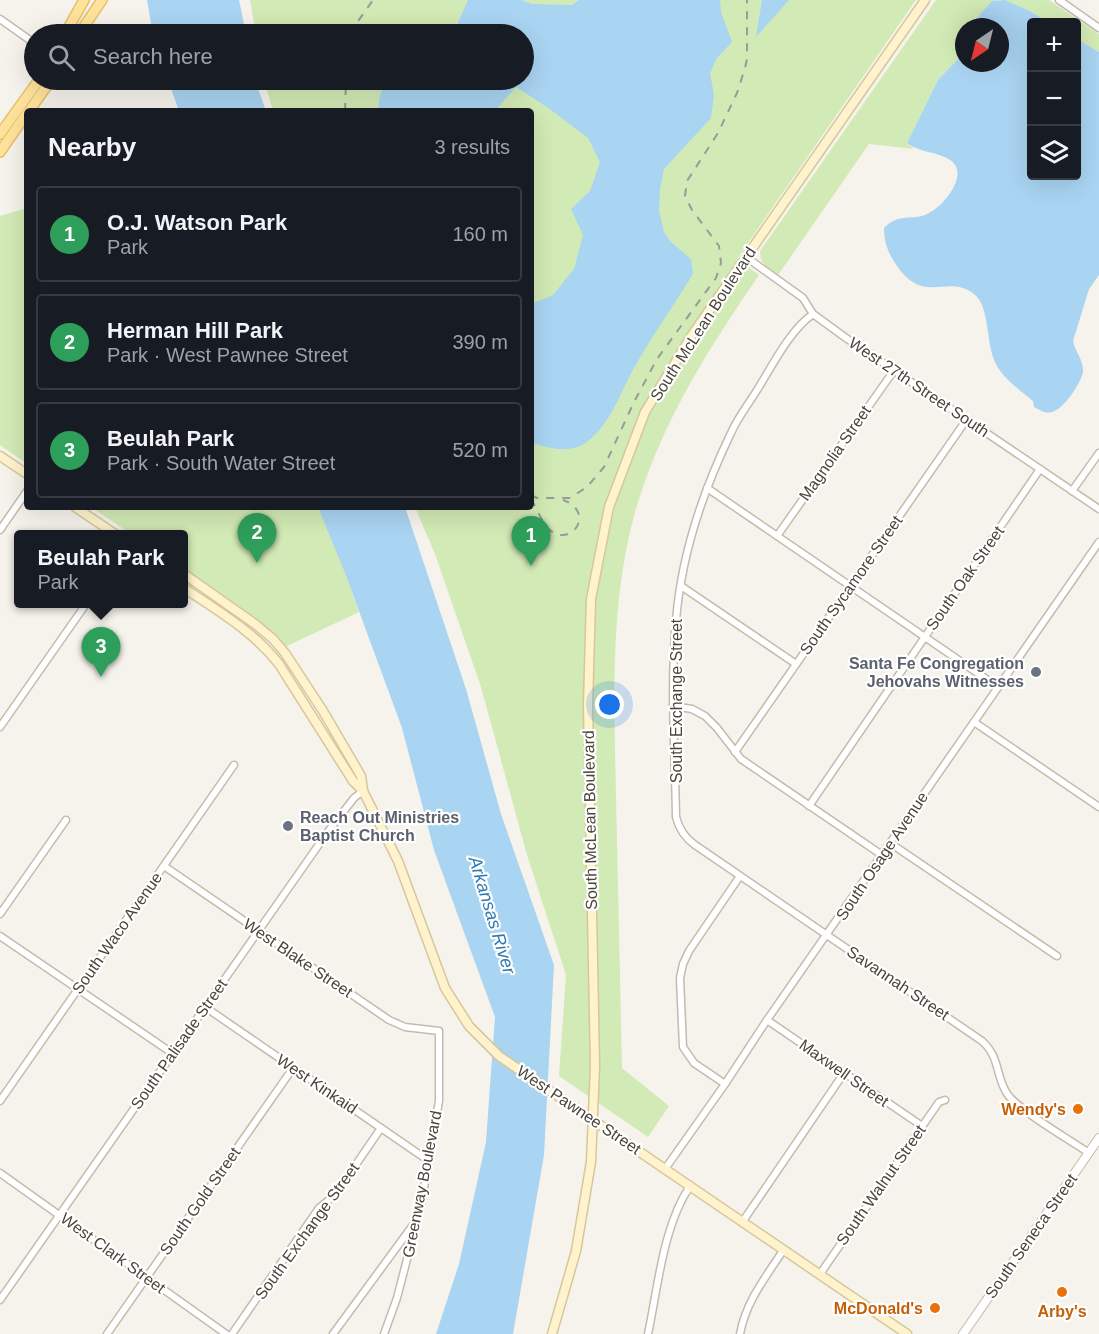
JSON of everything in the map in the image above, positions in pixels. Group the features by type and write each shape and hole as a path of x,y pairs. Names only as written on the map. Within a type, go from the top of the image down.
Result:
{"main road":[{"path":"71,24 84,0"},
{"path":"86,24 102,0"},
{"name":"South McLean Boulevard","path":"552,1334 576,1251 591,1162 596,1066 588,705 591,599 609,507 645,412 692,335 925,0"},
{"path":"0,134 32,90"},
{"path":"31,108 44,90"},
{"path":"0,152 24,118"},
{"path":"0,456 24,472"},
{"path":"79,510 109,530"},
{"name":"West Pawnee Street","path":"188,577 273,639 285,653 323,711 361,776 363,790 402,870 445,988 469,1026 499,1056 907,1334"},
{"name":"West Pawnee Street","path":"188,591 241,626 266,647 353,781 363,790"}],"street":[{"path":"1059,0 1099,28"},
{"path":"0,19 24,35"},
{"name":"West 27th Street South","path":"746,257 804,298 813,314 1099,510"},
{"name":"South Exchange Street","path":"683,833 676,817 673,706 676,620 690,544 701,503 731,432 798,327 813,314"},
{"name":"Magnolia Street","path":"777,536 895,369"},
{"name":"South Sycamore Street","path":"735,752 966,418"},
{"path":"1072,491 1099,453"},
{"name":"South Oak Street","path":"809,806 1040,469"},
{"path":"707,488 998,687"},
{"path":"0,530 24,496"},
{"name":"South Osage Avenue","path":"665,1168 1099,542"},
{"path":"681,586 796,664"},
{"path":"0,726 83,608"},
{"path":"673,706 692,709 705,716 748,764 882,855"},
{"path":"974,722 1099,807"},
{"name":"South Waco Avenue","path":"0,1101 234,765"},
{"name":"South Palisade Street","path":"0,1300 327,833 363,790"},
{"path":"0,915 66,820"},
{"name":"Savannah Street","path":"683,833 690,841 740,876 981,1041 994,1055 1002,1084 1011,1098 1089,1153"},
{"path":"890,843 1057,956"},
{"name":"West Blake Street","path":"164,866 389,1020 405,1027 439,1031"},
{"path":"725,1084 694,1062 684,1047 680,978 689,951 740,876"},
{"path":"0,936 172,1053"},
{"name":"West Kinkaid","path":"205,1007 429,1161"},
{"name":"Maxwell Street","path":"767,1020 922,1126"},
{"name":"Greenway Boulevard","path":"384,1334 397,1298 418,1219 429,1161 439,1101 439,1031"},
{"name":"South Gold Street","path":"107,1334 293,1068"},
{"path":"742,1221 844,1073"},
{"name":"South Walnut Street","path":"820,1274 939,1102 945,1100"},
{"name":"South Exchange Street","path":"232,1334 319,1208 335,1195 381,1128"},
{"name":"South Seneca Street","path":"963,1334 1099,1138"},
{"name":"West Clark Street","path":"0,1173 226,1334"},
{"path":"648,1334 672,1223 678,1203 690,1186"},
{"path":"333,1334 418,1219"},
{"path":"740,1334 751,1299 784,1249"}],"green space":[{"path":"250,0 916,0 737,259 759,275 707,355 676,410 650,468 629,535 618,609 614,683 622,1068 669,1106 648,1137 559,1076 566,975 527,855 481,687 435,554 416,510 534,510 534,108 272,108 267,90 534,90 534,24 254,24"},
{"path":"936,0 1003,0 992,1 978,18 955,18 955,62 938,80 907,143 914,149 869,144 778,275 763,262 760,251"},
{"path":"1005,0 1049,0 1075,18 1042,18"},
{"path":"1081,22 1099,34 1099,52 1081,41"},
{"path":"24,209 24,462 0,445 0,216"},
{"path":"95,510 323,510 359,612 285,647 267,628 188,573 188,530 125,530"}],"water":[{"path":"147,0 239,0 244,24 151,24"},
{"path":"468,0 521,0 532,4 572,5 579,0 720,0 721,12 732,42 717,58 710,73 714,95 711,118 664,169 660,189 659,210 664,232 671,242 691,259 693,274 641,356 603,426 588,441 575,448 560,449 534,443 534,303 553,295 574,269 583,235 571,209 590,191 600,162 588,138 521,90 534,90 534,24 457,24"},
{"path":"762,0 789,0 756,37"},
{"path":"1005,0 1042,18 1027,18 1027,180 1081,180 1081,41 1099,52 1099,275 1089,289 1073,341 1082,364 1082,377 1067,401 1057,410 1049,412 1034,407 1033,401 1000,371 993,358 983,308 974,294 955,286 927,287 907,278 892,257 884,234 884,228 895,220 922,216 940,205 947,198 956,181 958,173 956,166 950,160 917,149 907,143 938,80 955,62 955,72 1009,72 1009,18 978,18 992,1"},
{"path":"172,90 259,90 265,108 178,108"},
{"path":"382,90 513,90 498,108 378,108"},
{"name":"Arkansas River","path":"319,510 406,510 466,689 501,814 554,965 544,1155 513,1334 436,1334 459,1264 486,1142 495,1017 434,850 402,728"}],"railway":[{"path":"356,24 373,0"},
{"path":"534,496 570,498 587,487 604,467 657,359 716,278 721,263 719,246 692,210 685,196 687,181 718,133 737,93 745,68 747,0"},
{"path":"345,108 346,90"},
{"path":"534,504 551,531 559,535 566,535 573,531 579,519 578,512 573,505 563,500"}],"place":[{"name":"Herman Hill Park","path":"257,563"},
{"name":"O.J. Watson Park","path":"531,566"},
{"name":"Santa Fe Congregation Jehovahs Witnesses","path":"1036,672"},
{"name":"Beulah Park","path":"101,677"},
{"name":"Reach Out Ministries Baptist Church","path":"288,826"},
{"name":"Wendy's","path":"1078,1109"},
{"name":"Arby's","path":"1062,1292"},
{"name":"McDonald's","path":"935,1308"}]}
